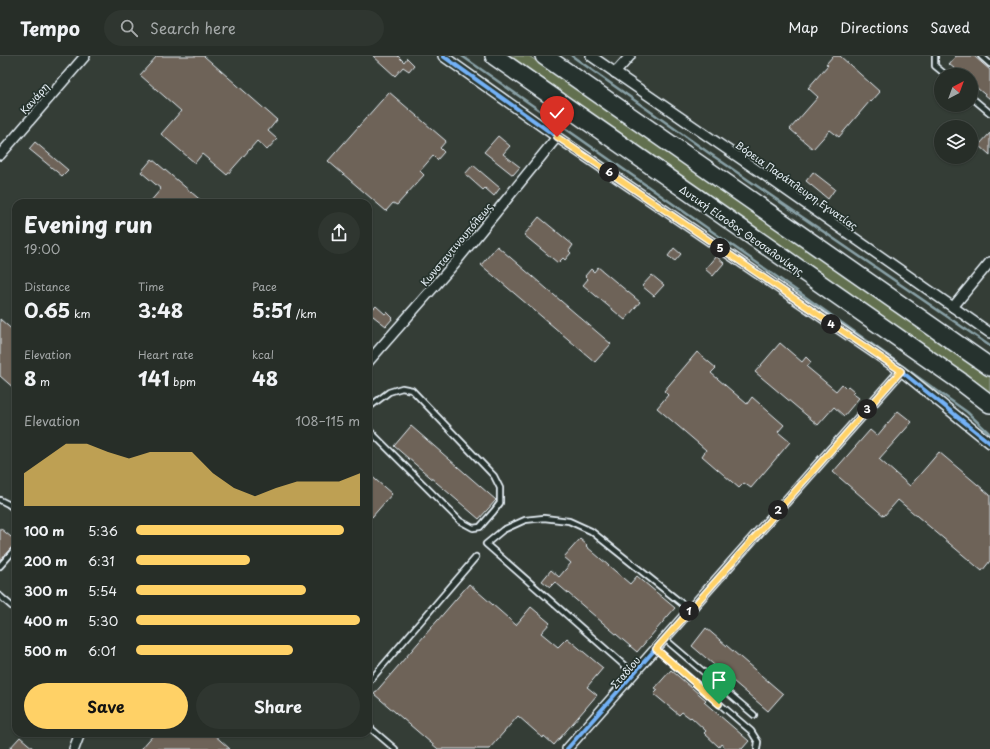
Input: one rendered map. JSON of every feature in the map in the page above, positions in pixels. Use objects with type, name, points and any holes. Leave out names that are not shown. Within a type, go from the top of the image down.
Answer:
[{"type":"highway","name":"Δυτική Είσοδος Θεσσαλονίκης","points":[[494,56],[960,381],[990,404]]},
{"type":"highway","points":[[544,56],[990,367]]},
{"type":"street","name":"Κανάρη","points":[[0,155],[85,56]]},
{"type":"street","points":[[443,56],[557,137],[901,371],[990,442]]},
{"type":"street","name":"Βόρεια Παράπλευρη Εγνατίας","points":[[591,56],[990,333]]},
{"type":"street","points":[[615,73],[630,56]]},
{"type":"street","name":"Κωνσταντινουπόλεως","points":[[372,357],[455,263],[557,137]]},
{"type":"street","points":[[953,307],[990,262]]},
{"type":"street","name":"Σταδίου","points":[[567,749],[901,371]]},
{"type":"street","points":[[74,749],[78,737]]},
{"type":"lane","points":[[935,56],[935,66],[937,68]]},
{"type":"lane","points":[[980,56],[990,64]]},
{"type":"lane","points":[[978,103],[990,113]]},
{"type":"lane","points":[[372,405],[389,392],[402,388],[412,390],[494,476],[500,488],[500,503],[480,527],[473,528],[460,521],[372,433]]},
{"type":"lane","points":[[0,500],[12,507]]},
{"type":"lane","points":[[634,674],[486,544],[503,530],[525,520],[544,518],[569,521],[591,531],[690,610]]},
{"type":"lane","points":[[0,566],[12,552]]},
{"type":"lane","points":[[372,678],[476,557]]},
{"type":"lane","points":[[0,596],[12,606]]},
{"type":"lane","points":[[664,639],[754,715]]},
{"type":"lane","points":[[656,649],[751,731],[758,742],[757,749]]},
{"type":"lane","points":[[372,729],[395,749]]},
{"type":"green space","points":[[510,56],[529,56],[990,377],[990,394],[945,360]]},
{"type":"building","points":[[157,56],[204,56],[277,120],[268,131],[277,139],[267,150],[257,141],[227,175],[202,154],[195,163],[161,134],[181,111],[140,75]]},
{"type":"building","points":[[373,56],[398,56],[404,62],[407,58],[414,65],[409,71],[403,67],[395,76]]},
{"type":"building","points":[[833,56],[840,56],[880,92],[871,102],[870,101],[839,137],[830,130],[813,149],[790,129],[818,97],[808,88],[828,65],[826,64]]},
{"type":"building","points":[[956,56],[974,56],[990,70],[990,99],[978,89],[978,68],[954,68],[949,64]]},
{"type":"building","points":[[389,92],[446,141],[440,148],[444,152],[437,160],[433,156],[420,171],[424,175],[397,205],[393,203],[386,211],[328,161]]},
{"type":"building","points":[[990,133],[990,155],[979,145]]},
{"type":"building","points":[[498,136],[510,146],[503,154],[520,167],[513,175],[484,152]]},
{"type":"building","points":[[35,142],[68,170],[62,176],[29,149]]},
{"type":"building","points":[[152,159],[199,199],[152,199],[161,189],[141,172]]},
{"type":"building","points":[[473,165],[500,188],[494,196],[485,188],[483,190],[465,174]]},
{"type":"building","points":[[813,172],[835,189],[828,199],[806,181]]},
{"type":"building","points":[[539,217],[573,245],[569,251],[571,253],[565,260],[563,258],[558,263],[524,235]]},
{"type":"building","points":[[497,246],[611,344],[595,362],[481,265]]},
{"type":"building","points":[[674,248],[681,254],[675,261],[668,256]]},
{"type":"building","points":[[716,256],[724,263],[713,276],[705,269]]},
{"type":"building","points":[[598,267],[640,302],[625,320],[583,285],[588,279],[585,276],[591,269],[594,272]]},
{"type":"building","points":[[652,275],[664,285],[654,296],[642,286]]},
{"type":"building","points":[[376,306],[385,314],[387,312],[393,318],[386,326],[372,315],[372,310]]},
{"type":"building","points":[[0,319],[12,330],[12,386],[0,376]]},
{"type":"building","points":[[780,343],[802,362],[806,357],[811,362],[807,367],[836,391],[842,384],[846,388],[848,386],[854,391],[852,393],[859,398],[844,416],[834,407],[818,425],[755,372]]},
{"type":"building","points":[[697,352],[716,368],[711,373],[747,404],[752,397],[784,425],[778,432],[790,442],[751,488],[744,483],[739,488],[702,456],[706,450],[657,408],[668,395],[664,391]]},
{"type":"building","points":[[898,411],[912,422],[879,459],[910,486],[939,452],[990,495],[990,561],[982,571],[898,500],[884,516],[833,472],[870,430],[877,436]]},
{"type":"building","points":[[411,426],[496,500],[479,519],[394,446]]},
{"type":"building","points":[[372,476],[392,494],[372,517]]},
{"type":"building","points":[[0,528],[12,538],[12,547],[0,560]]},
{"type":"building","points":[[580,539],[630,584],[637,576],[675,608],[637,652],[555,582],[550,587],[542,581],[551,570],[559,577],[571,563],[564,557]]},
{"type":"building","points":[[469,584],[516,625],[531,607],[550,623],[541,633],[558,647],[567,638],[603,668],[587,687],[597,695],[554,745],[544,736],[543,738],[518,716],[489,749],[438,749],[374,694]]},
{"type":"building","points":[[706,628],[783,694],[768,711],[692,646]]},
{"type":"building","points":[[671,670],[706,700],[704,702],[749,741],[742,749],[727,749],[721,744],[719,747],[704,733],[706,731],[691,717],[690,718],[682,712],[679,715],[654,694],[658,690],[655,688]]},
{"type":"building","points":[[20,737],[34,749],[9,749]]},
{"type":"building","points":[[152,737],[216,737],[230,749],[141,749]]},
{"type":"waterway","points":[[462,56],[967,412],[990,434]]},
{"type":"waterway","points":[[572,56],[709,153],[990,346]]},
{"type":"cycle path","points":[[443,56],[557,137],[901,371],[990,443]]},
{"type":"cycle path","points":[[567,749],[901,371]]},
{"type":"route","points":[[557,137],[901,371],[656,649],[719,704]]}]
